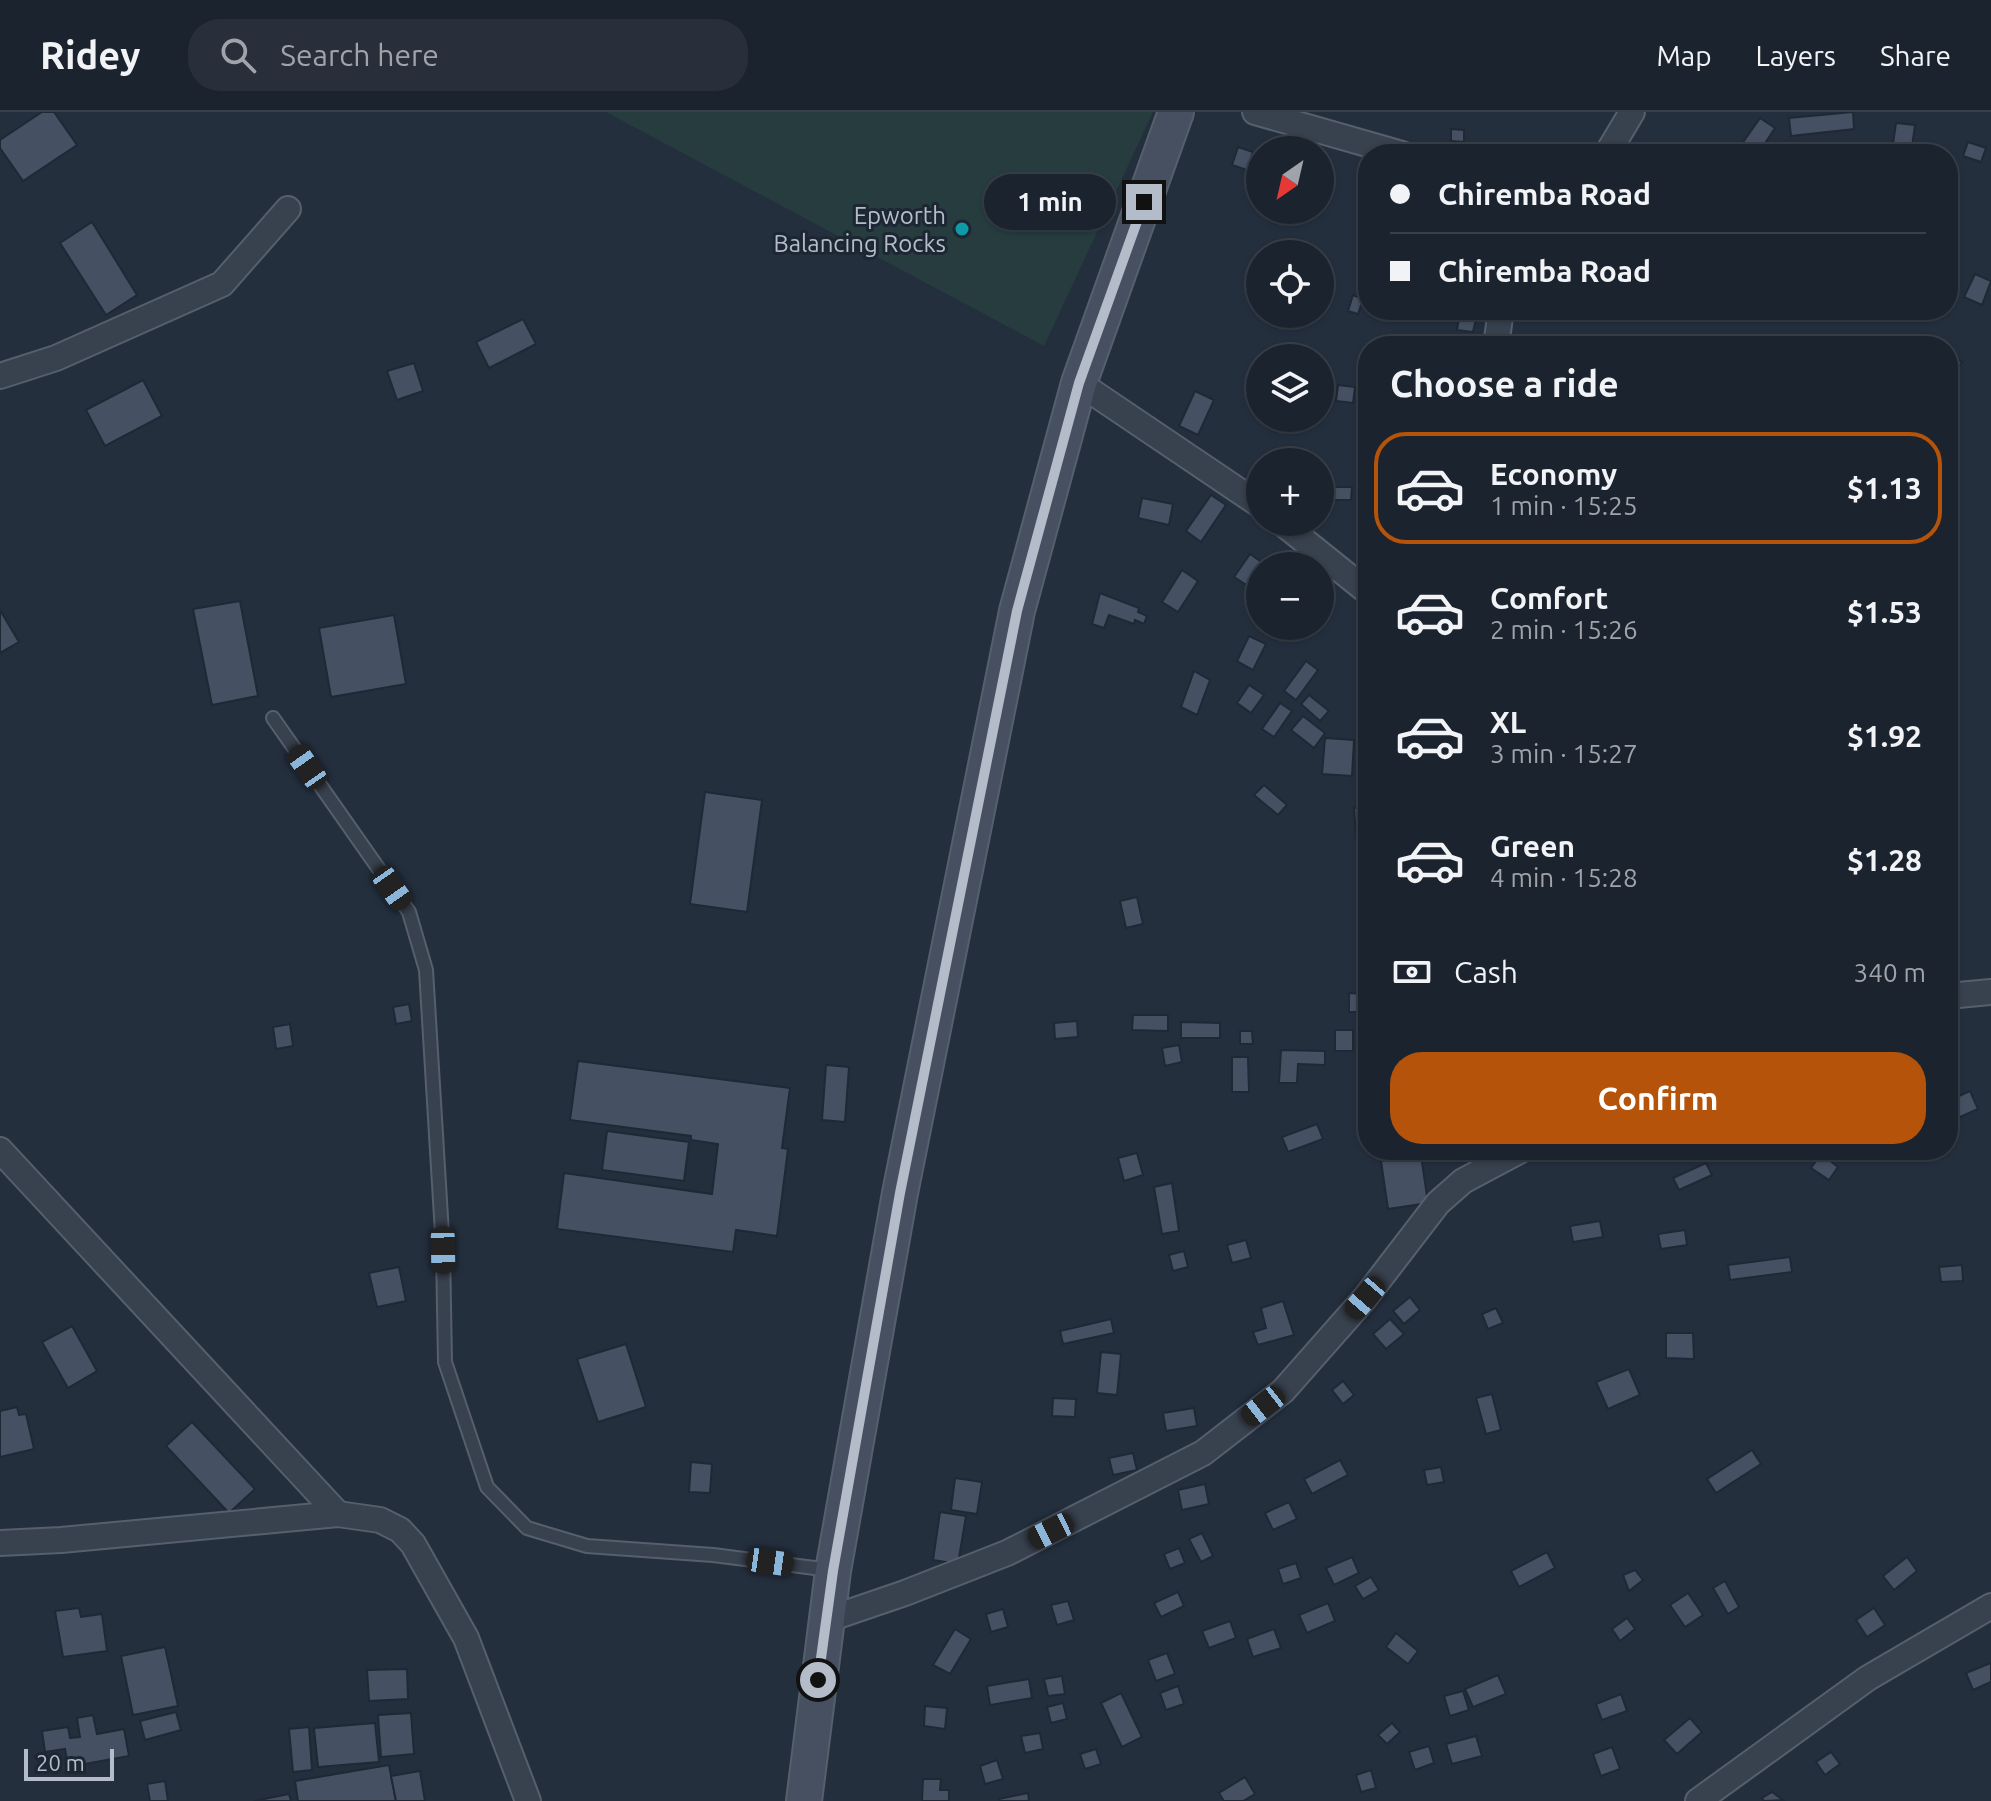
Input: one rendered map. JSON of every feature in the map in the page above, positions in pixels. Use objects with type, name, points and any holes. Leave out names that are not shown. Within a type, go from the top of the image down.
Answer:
[{"type":"main road","points":[[804,1801],[833,1571],[900,1193],[1014,627],[1079,383],[1176,112]]},
{"type":"street","points":[[1255,112],[1367,144]]},
{"type":"street","points":[[1613,144],[1632,112]]},
{"type":"street","points":[[0,376],[56,358],[222,284],[288,209]]},
{"type":"street","points":[[1079,383],[1246,496]]},
{"type":"street","points":[[1298,536],[1358,584]]},
{"type":"street","points":[[1958,995],[1991,992]]},
{"type":"street","points":[[0,1150],[338,1514]]},
{"type":"street","points":[[826,1620],[1007,1553],[1203,1453],[1283,1391],[1365,1298],[1438,1203],[1463,1181],[1501,1160]]},
{"type":"street","points":[[0,1543],[76,1539],[338,1514],[380,1520],[400,1530],[421,1557],[466,1638],[528,1801]]},
{"type":"street","points":[[1698,1801],[1868,1678],[1991,1606]]},
{"type":"lane","points":[[273,718],[409,912],[426,970],[443,1250],[445,1362],[487,1487],[527,1528],[587,1546],[713,1555],[833,1571]]},
{"type":"green space","name":"Epworth Balancing Rocks","points":[[606,112],[1153,112],[1044,346]]},
{"type":"building","points":[[42,112],[54,112],[77,145],[23,181],[0,148],[0,140]]},
{"type":"building","points":[[1853,112],[1854,129],[1791,136],[1789,118]]},
{"type":"building","points":[[1760,118],[1775,128],[1765,144],[1742,144]]},
{"type":"building","points":[[1896,123],[1915,125],[1912,144],[1893,144]]},
{"type":"building","points":[[1451,129],[1464,130],[1464,142],[1451,141]]},
{"type":"building","points":[[1968,142],[1986,148],[1981,162],[1963,156]]},
{"type":"building","points":[[1238,147],[1246,150],[1246,170],[1232,165]]},
{"type":"building","points":[[92,222],[137,295],[106,315],[60,243]]},
{"type":"building","points":[[1975,274],[1991,281],[1982,305],[1964,297]]},
{"type":"building","points":[[1353,295],[1358,297],[1358,314],[1348,311]]},
{"type":"building","points":[[523,319],[536,344],[489,368],[476,342]]},
{"type":"building","points":[[1459,320],[1476,320],[1473,332],[1457,330]]},
{"type":"building","points":[[414,363],[423,391],[397,400],[387,371]]},
{"type":"building","points":[[143,380],[162,416],[105,446],[86,410]]},
{"type":"building","points":[[1338,385],[1355,387],[1353,403],[1336,401]]},
{"type":"building","points":[[1195,391],[1214,400],[1198,435],[1179,426]]},
{"type":"building","points":[[1334,487],[1352,487],[1351,500],[1334,500]]},
{"type":"building","points":[[1211,495],[1226,505],[1201,542],[1186,531]]},
{"type":"building","points":[[1142,498],[1173,504],[1169,525],[1138,518]]},
{"type":"building","points":[[1246,560],[1246,585],[1234,577]]},
{"type":"building","points":[[1182,570],[1198,581],[1178,612],[1162,602]]},
{"type":"building","points":[[1100,593],[1139,608],[1138,612],[1147,616],[1144,624],[1135,620],[1134,624],[1109,615],[1104,628],[1092,624]]},
{"type":"building","points":[[240,601],[258,696],[212,705],[193,609]]},
{"type":"building","points":[[0,610],[19,642],[0,653]]},
{"type":"building","points":[[394,615],[406,684],[331,697],[319,628]]},
{"type":"building","points":[[1247,640],[1266,644],[1253,670],[1237,661]]},
{"type":"building","points":[[1306,661],[1318,670],[1296,700],[1284,691]]},
{"type":"building","points":[[1194,671],[1210,680],[1197,715],[1181,707]]},
{"type":"building","points":[[1249,685],[1264,695],[1251,713],[1237,703]]},
{"type":"building","points":[[1309,695],[1329,711],[1320,721],[1301,704]]},
{"type":"building","points":[[1280,703],[1292,711],[1274,737],[1262,729]]},
{"type":"building","points":[[1303,716],[1325,733],[1314,748],[1291,730]]},
{"type":"building","points":[[1325,738],[1354,740],[1352,776],[1322,774]]},
{"type":"building","points":[[1264,785],[1287,805],[1278,815],[1254,795]]},
{"type":"building","points":[[705,792],[762,800],[747,912],[690,904]]},
{"type":"building","points":[[1354,808],[1358,808],[1358,838],[1356,838]]},
{"type":"building","points":[[1137,897],[1143,924],[1126,928],[1120,901]]},
{"type":"building","points":[[1349,993],[1358,994],[1358,1012],[1349,1012]]},
{"type":"building","points":[[409,1004],[412,1021],[396,1024],[393,1007]]},
{"type":"building","points":[[1133,1015],[1168,1015],[1168,1031],[1132,1030]]},
{"type":"building","points":[[1077,1021],[1078,1037],[1055,1039],[1054,1023]]},
{"type":"building","points":[[1181,1022],[1220,1023],[1220,1038],[1181,1038]]},
{"type":"building","points":[[290,1024],[293,1046],[276,1049],[273,1027]]},
{"type":"building","points":[[1335,1030],[1353,1030],[1353,1051],[1335,1051]]},
{"type":"building","points":[[1240,1031],[1252,1031],[1253,1044],[1240,1044]]},
{"type":"building","points":[[1179,1045],[1182,1062],[1165,1066],[1162,1048]]},
{"type":"building","points":[[1281,1050],[1325,1051],[1325,1065],[1298,1064],[1297,1083],[1279,1083]]},
{"type":"building","points":[[1232,1057],[1248,1057],[1249,1092],[1232,1092]]},
{"type":"building","points":[[578,1061],[790,1088],[782,1148],[788,1149],[777,1236],[736,1230],[733,1252],[557,1229],[564,1173],[712,1194],[718,1144],[691,1140],[691,1136],[570,1120]]},
{"type":"building","points":[[826,1065],[849,1067],[845,1122],[822,1120]]},
{"type":"building","points":[[1970,1091],[1978,1109],[1958,1118],[1958,1096]]},
{"type":"building","points":[[1317,1124],[1323,1139],[1288,1152],[1282,1137]]},
{"type":"building","points":[[607,1131],[689,1142],[684,1181],[602,1170]]},
{"type":"building","points":[[1137,1153],[1143,1175],[1124,1181],[1118,1158]]},
{"type":"building","points":[[1422,1160],[1428,1203],[1388,1209],[1381,1161]]},
{"type":"building","points":[[1817,1160],[1829,1160],[1838,1167],[1829,1180],[1811,1168]]},
{"type":"building","points":[[1706,1163],[1712,1175],[1679,1190],[1673,1178]]},
{"type":"building","points":[[1172,1183],[1179,1231],[1162,1234],[1154,1187]]},
{"type":"building","points":[[1600,1221],[1603,1237],[1573,1242],[1570,1226]]},
{"type":"building","points":[[1685,1230],[1687,1245],[1661,1249],[1658,1234]]},
{"type":"building","points":[[1246,1240],[1251,1258],[1232,1263],[1227,1245]]},
{"type":"building","points":[[1184,1251],[1188,1267],[1173,1271],[1169,1255]]},
{"type":"building","points":[[1790,1257],[1792,1272],[1730,1280],[1728,1265]]},
{"type":"building","points":[[1962,1265],[1963,1281],[1941,1282],[1939,1267]]},
{"type":"building","points":[[399,1267],[406,1301],[377,1307],[369,1273]]},
{"type":"building","points":[[1410,1297],[1420,1310],[1404,1324],[1393,1311]]},
{"type":"building","points":[[1283,1301],[1294,1335],[1258,1345],[1253,1332],[1266,1328],[1261,1308]]},
{"type":"building","points":[[1496,1308],[1503,1323],[1488,1329],[1482,1314]]},
{"type":"building","points":[[1111,1319],[1114,1333],[1063,1344],[1060,1331]]},
{"type":"building","points":[[1390,1319],[1404,1334],[1386,1349],[1373,1334]]},
{"type":"building","points":[[72,1326],[97,1371],[68,1388],[42,1342]]},
{"type":"building","points":[[1666,1333],[1693,1333],[1694,1359],[1666,1358]]},
{"type":"building","points":[[626,1344],[646,1407],[598,1422],[577,1359]]},
{"type":"building","points":[[1101,1352],[1121,1354],[1117,1395],[1097,1393]]},
{"type":"building","points":[[1629,1369],[1640,1395],[1608,1409],[1596,1382]]},
{"type":"building","points":[[1343,1381],[1354,1395],[1343,1404],[1332,1390]]},
{"type":"building","points":[[1492,1394],[1501,1430],[1486,1434],[1476,1398]]},
{"type":"building","points":[[1053,1398],[1076,1399],[1075,1417],[1052,1416]]},
{"type":"building","points":[[17,1407],[19,1415],[26,1414],[34,1449],[0,1457],[0,1411]]},
{"type":"building","points":[[1194,1408],[1197,1426],[1166,1431],[1163,1413]]},
{"type":"building","points":[[192,1422],[255,1489],[229,1513],[166,1446]]},
{"type":"building","points":[[1752,1450],[1761,1464],[1716,1493],[1707,1479]]},
{"type":"building","points":[[1133,1453],[1137,1470],[1113,1475],[1109,1458]]},
{"type":"building","points":[[1340,1460],[1348,1475],[1312,1494],[1304,1479]]},
{"type":"building","points":[[691,1462],[712,1464],[710,1493],[689,1492]]},
{"type":"building","points":[[1441,1467],[1444,1482],[1427,1485],[1424,1470]]},
{"type":"building","points":[[955,1478],[982,1482],[977,1514],[951,1510]]},
{"type":"building","points":[[1205,1484],[1209,1504],[1182,1510],[1178,1490]]},
{"type":"building","points":[[1289,1502],[1297,1519],[1273,1530],[1265,1513]]},
{"type":"building","points":[[940,1512],[966,1516],[958,1564],[933,1560]]},
{"type":"building","points":[[1202,1533],[1213,1556],[1201,1562],[1189,1539]]},
{"type":"building","points":[[1179,1548],[1185,1563],[1170,1569],[1164,1554]]},
{"type":"building","points":[[1547,1552],[1555,1568],[1519,1587],[1511,1571]]},
{"type":"building","points":[[1352,1557],[1359,1573],[1334,1585],[1326,1568]]},
{"type":"building","points":[[1907,1557],[1917,1571],[1894,1590],[1883,1576]]},
{"type":"building","points":[[1296,1563],[1301,1578],[1283,1584],[1278,1569]]},
{"type":"building","points":[[1635,1570],[1643,1580],[1629,1591],[1623,1575]]},
{"type":"building","points":[[1371,1577],[1379,1590],[1363,1599],[1355,1586]]},
{"type":"building","points":[[1725,1581],[1739,1607],[1728,1614],[1713,1588]]},
{"type":"building","points":[[1178,1592],[1184,1606],[1161,1617],[1154,1603]]},
{"type":"building","points":[[1688,1593],[1703,1615],[1685,1627],[1670,1605]]},
{"type":"building","points":[[1068,1601],[1074,1620],[1057,1625],[1051,1605]]},
{"type":"building","points":[[1328,1603],[1335,1621],[1307,1633],[1299,1615]]},
{"type":"building","points":[[79,1608],[81,1617],[102,1614],[107,1651],[63,1657],[55,1611]]},
{"type":"building","points":[[1874,1608],[1885,1625],[1867,1637],[1856,1620]]},
{"type":"building","points":[[1003,1609],[1008,1627],[991,1632],[986,1614]]},
{"type":"building","points":[[1627,1618],[1635,1629],[1620,1641],[1612,1629]]},
{"type":"building","points":[[1230,1621],[1236,1638],[1209,1648],[1202,1631]]},
{"type":"building","points":[[955,1629],[971,1639],[950,1674],[933,1665]]},
{"type":"building","points":[[1274,1629],[1281,1648],[1253,1657],[1247,1639]]},
{"type":"building","points":[[1396,1633],[1418,1651],[1408,1664],[1386,1647]]},
{"type":"building","points":[[165,1647],[178,1706],[133,1715],[121,1656]]},
{"type":"building","points":[[1167,1653],[1175,1674],[1156,1681],[1148,1660]]},
{"type":"building","points":[[1991,1663],[1991,1682],[1973,1690],[1966,1673]]},
{"type":"building","points":[[407,1669],[408,1699],[369,1701],[367,1670]]},
{"type":"building","points":[[1498,1675],[1506,1694],[1473,1707],[1465,1689]]},
{"type":"building","points":[[1062,1676],[1065,1694],[1048,1696],[1044,1679]]},
{"type":"building","points":[[1029,1679],[1032,1698],[990,1705],[987,1686]]},
{"type":"building","points":[[1178,1686],[1184,1704],[1166,1710],[1160,1693]]},
{"type":"building","points":[[1463,1691],[1469,1710],[1450,1716],[1444,1696]]},
{"type":"building","points":[[1121,1693],[1142,1737],[1122,1747],[1101,1703]]},
{"type":"building","points":[[1621,1694],[1627,1711],[1602,1720],[1596,1704]]},
{"type":"building","points":[[1063,1703],[1067,1719],[1051,1723],[1047,1707]]},
{"type":"building","points":[[925,1706],[947,1708],[945,1729],[924,1726]]},
{"type":"building","points":[[176,1712],[181,1730],[145,1740],[140,1721]]},
{"type":"building","points":[[411,1713],[414,1754],[381,1757],[378,1715]]},
{"type":"building","points":[[93,1715],[97,1734],[124,1729],[129,1756],[68,1767],[65,1749],[45,1752],[42,1731],[68,1727],[70,1738],[80,1737],[77,1718]]},
{"type":"building","points":[[1690,1718],[1702,1732],[1677,1754],[1664,1740]]},
{"type":"building","points":[[375,1723],[379,1762],[318,1767],[314,1728]]},
{"type":"building","points":[[1392,1723],[1400,1732],[1387,1744],[1378,1735]]},
{"type":"building","points":[[309,1727],[312,1770],[293,1772],[289,1729]]},
{"type":"building","points":[[1040,1733],[1043,1749],[1025,1753],[1021,1736]]},
{"type":"building","points":[[1476,1736],[1482,1756],[1452,1764],[1446,1744]]},
{"type":"building","points":[[1429,1746],[1434,1763],[1415,1770],[1409,1752]]},
{"type":"building","points":[[1612,1747],[1620,1769],[1601,1776],[1593,1754]]},
{"type":"building","points":[[1096,1749],[1101,1764],[1085,1769],[1080,1754]]},
{"type":"building","points":[[1831,1752],[1840,1764],[1825,1775],[1816,1762]]},
{"type":"building","points":[[997,1760],[1003,1779],[985,1784],[980,1766]]},
{"type":"building","points":[[389,1765],[396,1801],[298,1801],[295,1781]]},
{"type":"building","points":[[1371,1770],[1376,1788],[1361,1792],[1356,1775]]},
{"type":"building","points":[[420,1771],[425,1801],[396,1801],[391,1776]]},
{"type":"building","points":[[1245,1777],[1255,1794],[1243,1801],[1224,1801],[1219,1793]]},
{"type":"building","points":[[923,1779],[941,1779],[940,1790],[949,1790],[949,1801],[922,1801]]},
{"type":"building","points":[[165,1781],[168,1801],[150,1801],[147,1784]]},
{"type":"building","points":[[1772,1792],[1783,1800],[1764,1801],[1762,1798]]},
{"type":"building","points":[[1028,1793],[1029,1801],[999,1799]]},
{"type":"building","points":[[289,1794],[291,1801],[254,1801]]},
{"type":"place","name":"Epworth Balancing Rocks","points":[[962,229]]},
{"type":"route","points":[[818,1680],[833,1571],[900,1193],[1017,611],[1079,383],[1144,202]]}]
